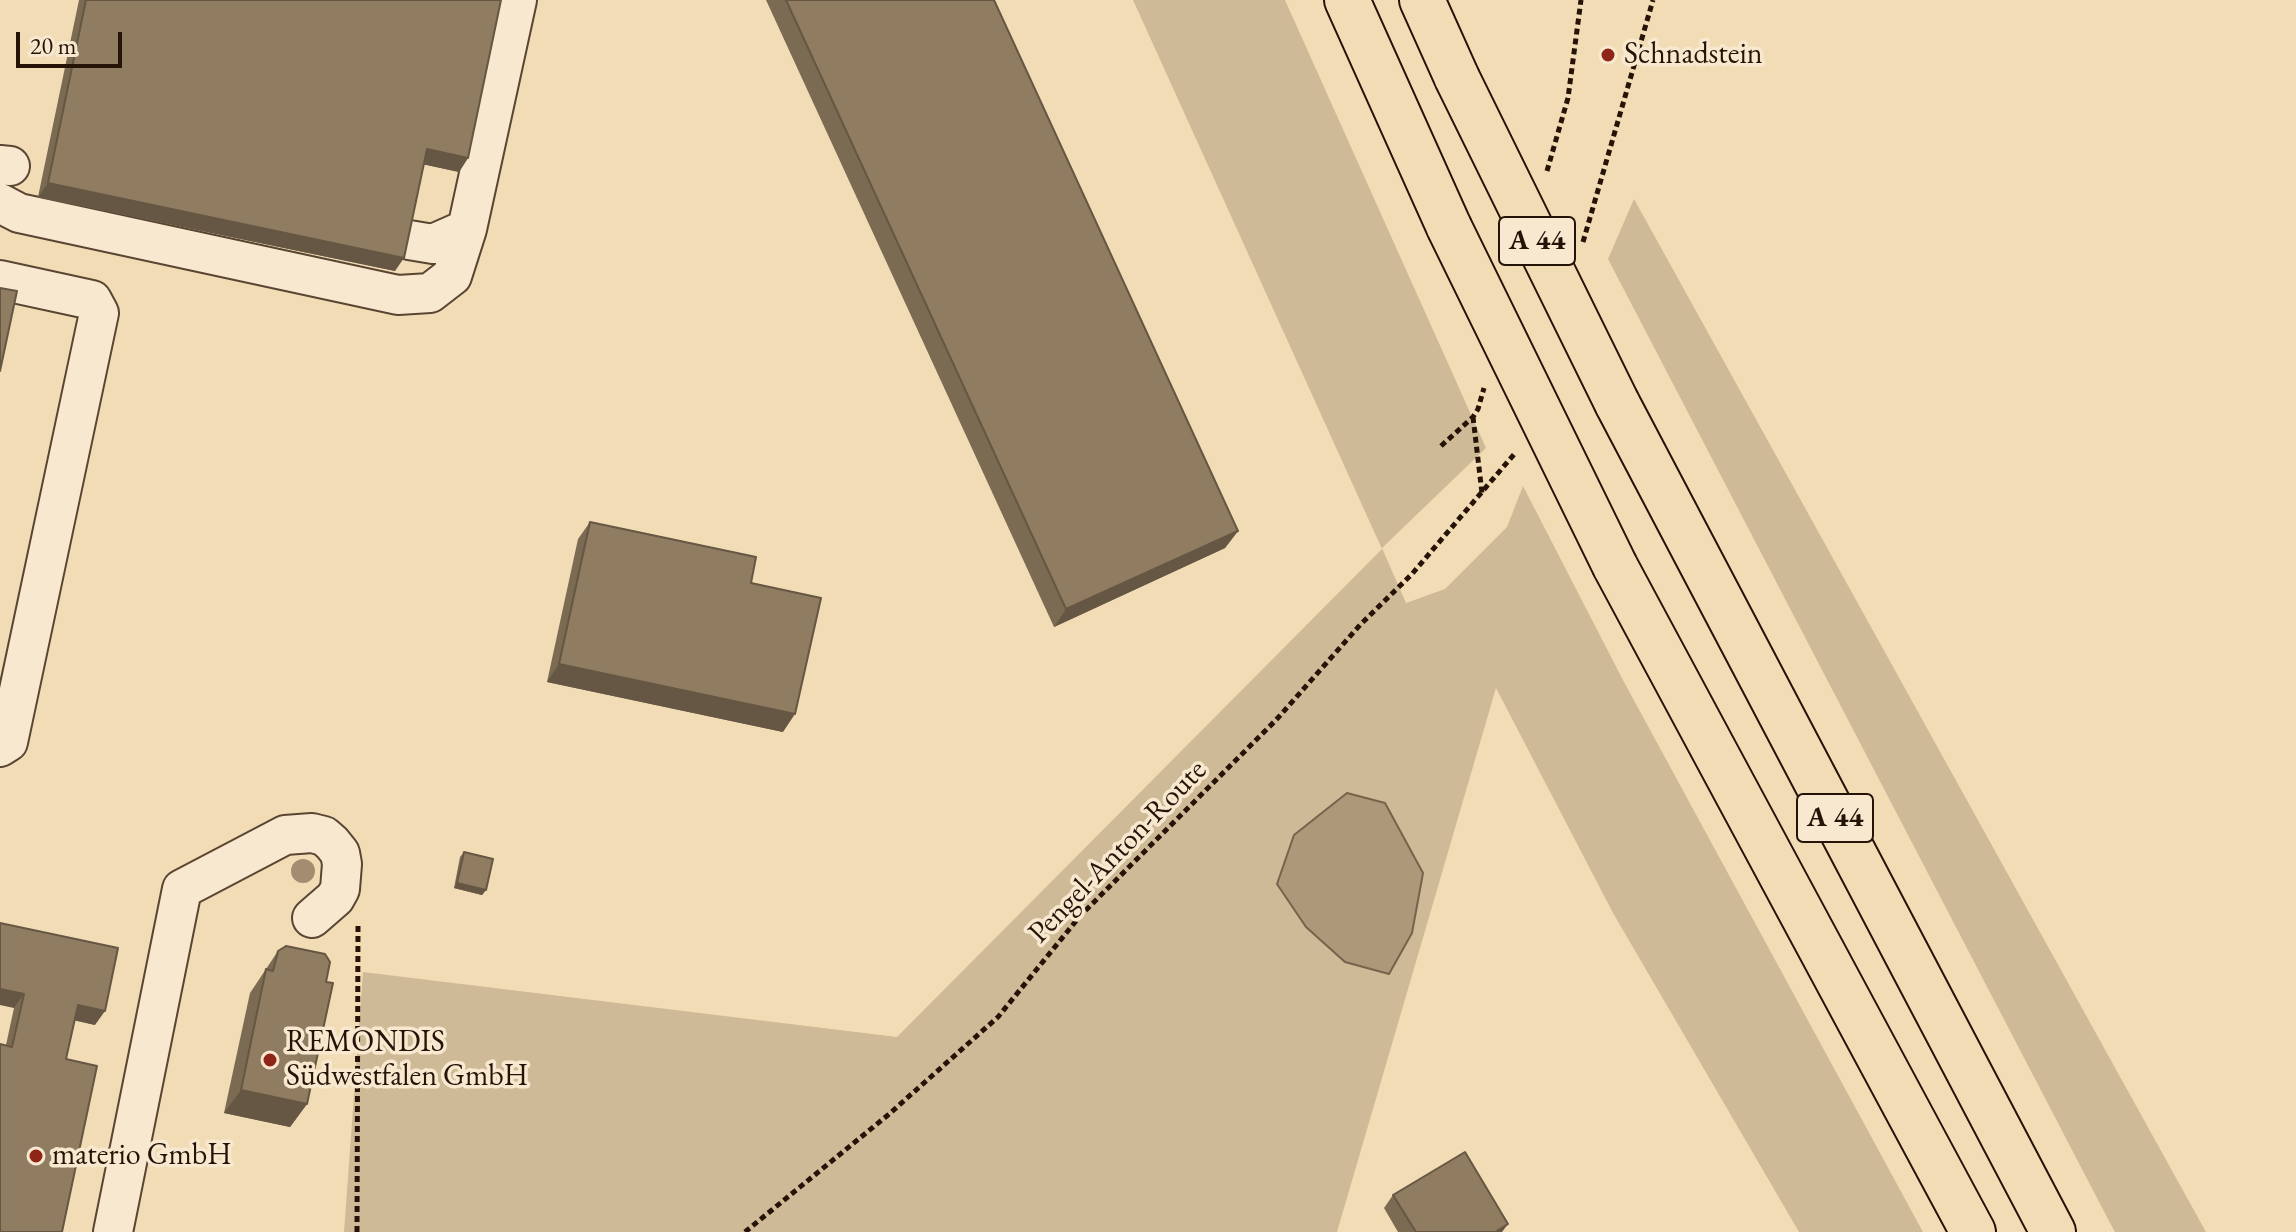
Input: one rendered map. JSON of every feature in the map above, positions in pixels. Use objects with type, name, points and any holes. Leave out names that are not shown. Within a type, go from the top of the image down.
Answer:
[{"type":"highway","name":"A 44","points":[[1347,0],[1449,227],[1615,566],[1973,1232]]},
{"type":"highway","name":"A 44","points":[[1422,0],[1457,78],[1617,403],[2053,1232]]},
{"type":"street","points":[[0,203],[19,213],[398,295],[430,293],[452,276],[467,229],[517,0]]},
{"type":"street","points":[[409,240],[433,244],[467,229]]},
{"type":"street","points":[[0,280],[92,300],[99,313],[8,742],[0,747]]},
{"type":"street","points":[[113,1232],[182,889],[285,835],[312,833],[324,836],[332,843],[340,853],[342,864],[340,889],[335,898],[312,918]]},
{"type":"path","points":[[1568,98],[1581,0]]},
{"type":"path","points":[[1473,417],[1482,494]]},
{"type":"path","name":"Pengel-Anton-Route","points":[[745,1232],[888,1115],[998,1017],[1080,916],[1276,720],[1498,476]]},
{"type":"path","points":[[357,1232],[358,926]]},
{"type":"shaded area","points":[[1133,0],[1285,0],[1486,448],[1382,548],[1406,603],[1445,589],[1507,527],[1523,486],[1624,682],[1923,1232],[1799,1232],[1613,913],[1496,688],[1337,1232],[344,1232],[363,972],[897,1037],[1382,549]]},
{"type":"shaded area","points":[[1634,199],[2206,1232],[2115,1232],[1608,259]]},
{"type":"shaded area","points":[[1347,793],[1385,803],[1423,873],[1412,933],[1389,974],[1345,962],[1306,927],[1277,884],[1294,835]]},
{"type":"building","points":[[86,0],[501,0],[468,158],[427,149],[404,258],[48,183]]},
{"type":"building","points":[[786,0],[994,0],[1238,531],[1066,609]]},
{"type":"building","points":[[0,288],[17,291],[0,371]]},
{"type":"building","points":[[590,522],[756,557],[751,583],[821,598],[795,714],[559,664]]},
{"type":"building","points":[[464,852],[493,859],[486,890],[457,883]]},
{"type":"building","name":"materio GmbH","points":[[0,923],[118,948],[105,1011],[78,1005],[66,1059],[97,1066],[62,1232],[0,1232],[0,1044],[12,1047],[24,994],[0,989]]},
{"type":"building","name":"REMONDIS Südwestfalen GmbH","points":[[286,946],[325,954],[330,962],[326,982],[333,983],[307,1104],[241,1090],[266,969],[273,971],[278,951]]},
{"type":"building","points":[[1465,1152],[1508,1224],[1495,1232],[1416,1232],[1393,1195]]},
{"type":"place","name":"Schnadstein","points":[[1608,55]]},
{"type":"place","name":"REMONDIS Südwestfalen GmbH","points":[[270,1060]]},
{"type":"place","name":"materio GmbH","points":[[36,1156]]}]
